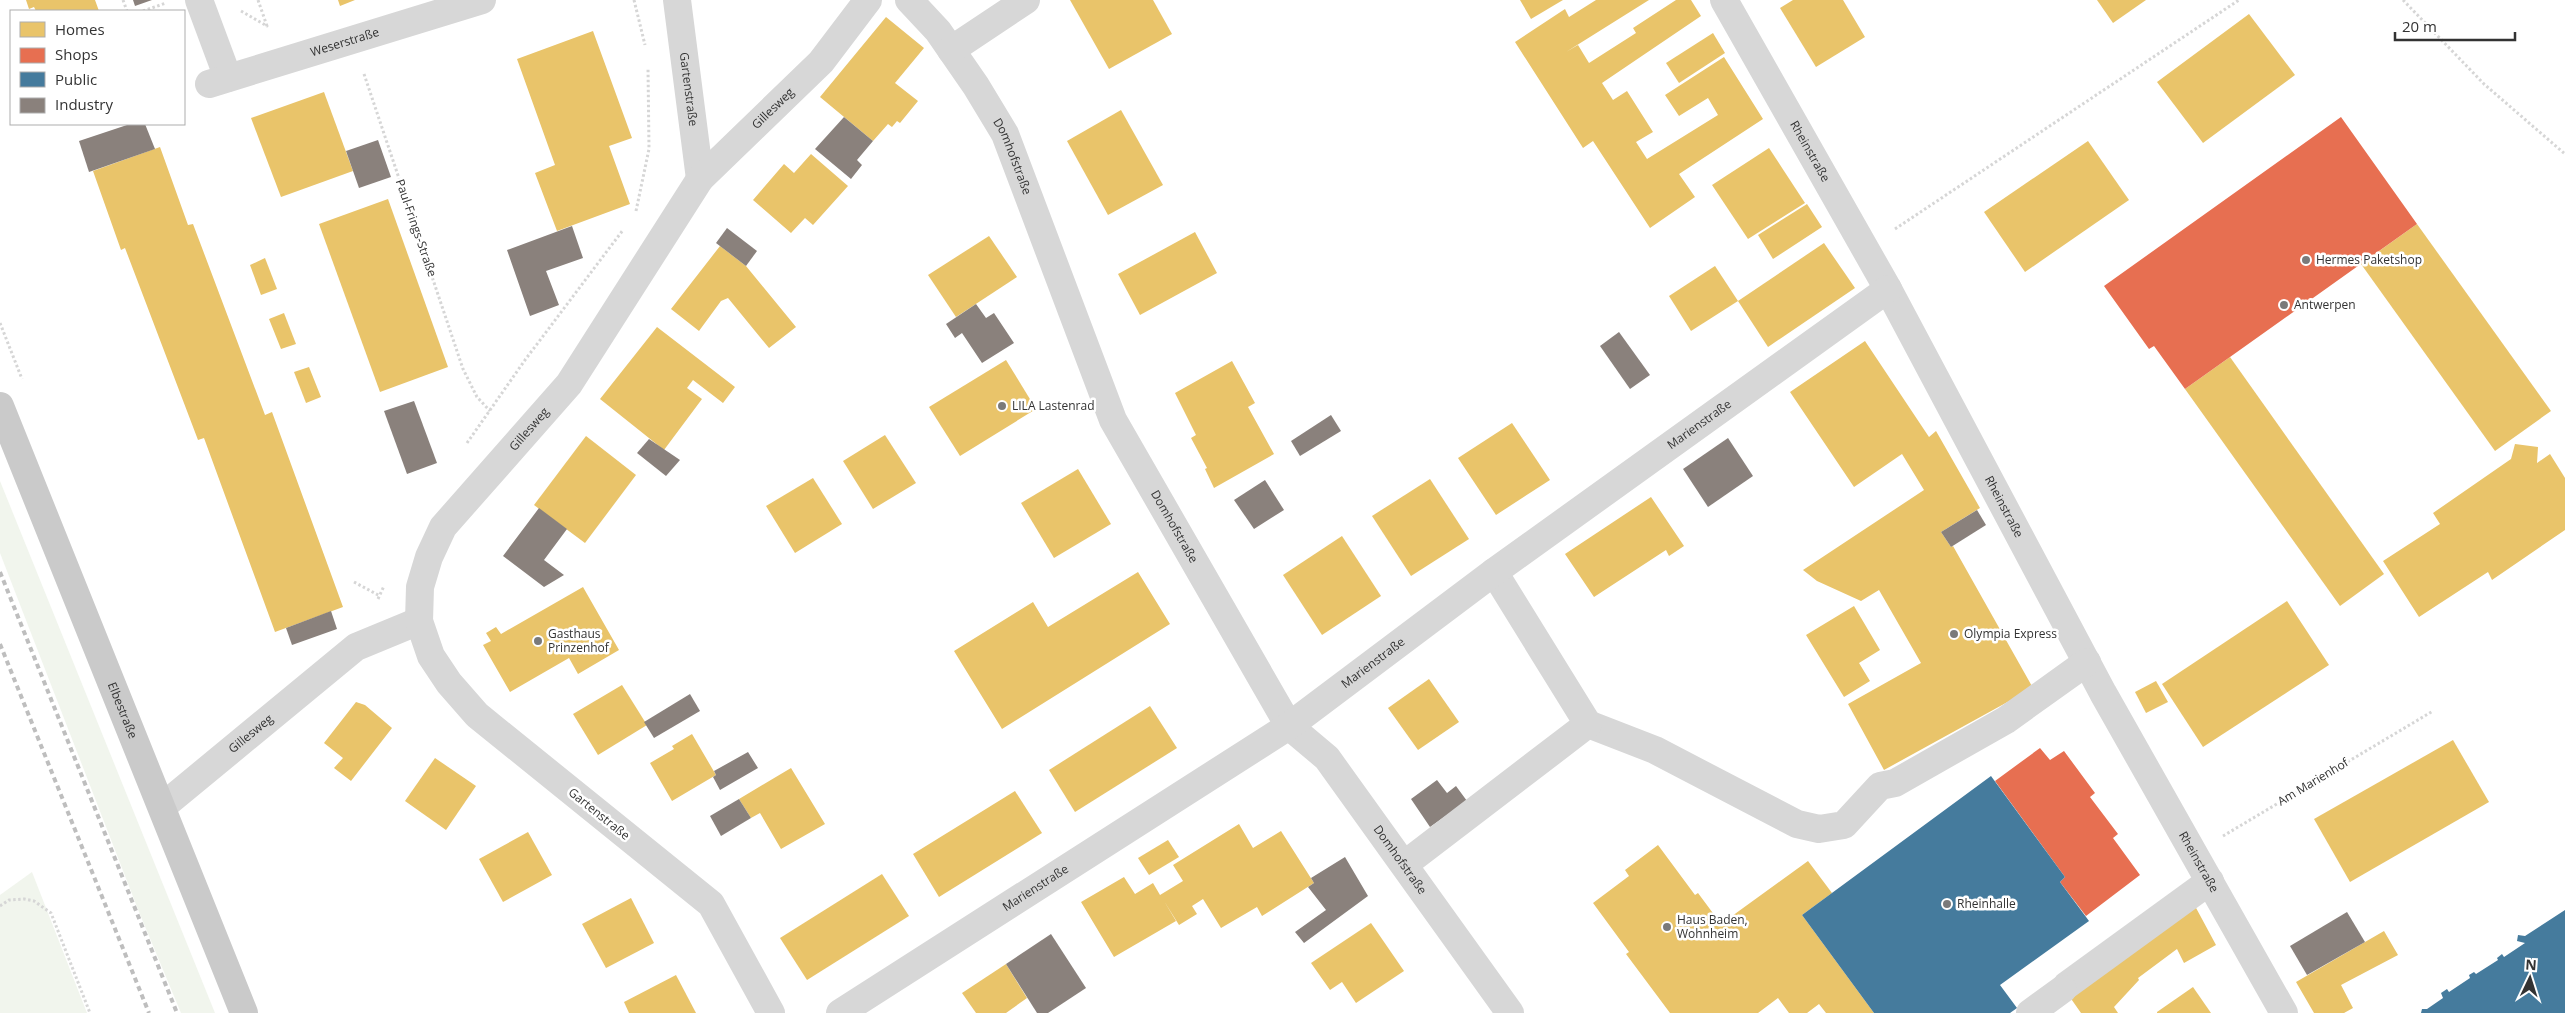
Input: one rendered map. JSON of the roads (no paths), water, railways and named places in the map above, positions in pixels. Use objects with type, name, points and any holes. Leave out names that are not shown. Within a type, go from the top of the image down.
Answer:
[{"type":"main road","name":"Elbestraße","points":[[0,406],[244,1013]]},
{"type":"street","name":"Weserstraße","points":[[199,0],[218,81],[482,0]]},
{"type":"street","name":"Gartenstraße","points":[[678,0],[700,180]]},
{"type":"street","name":"Gillesweg","points":[[162,807],[356,647],[420,621],[420,587],[429,557],[444,527],[569,384],[700,180],[820,62],[868,0]]},
{"type":"street","name":"Domhofstraße","points":[[908,0],[938,31],[1005,134],[1113,420],[1289,726],[1327,758],[1405,864],[1510,1013]]},
{"type":"street","points":[[951,50],[1026,0]]},
{"type":"street","name":"Rheinstraße","points":[[1724,0],[1888,289],[2087,662],[2284,1013]]},
{"type":"street","name":"Marienstraße","points":[[840,1013],[1289,726],[1494,572],[1888,289]]},
{"type":"street","points":[[1494,572],[1588,724],[1655,750],[1797,824],[1819,829],[1844,825],[1880,786],[1895,783],[2006,720],[2087,662]]},
{"type":"street","name":"Gartenstraße","points":[[420,621],[431,656],[449,683],[477,715],[711,904],[771,1013]]},
{"type":"street","points":[[1405,864],[1588,724]]},
{"type":"street","points":[[2030,1013],[2210,881]]},
{"type":"railway","points":[[0,572],[177,1013]]},
{"type":"railway","points":[[0,644],[149,1013]]},
{"type":"place","name":"Hermes Paketshop","points":[[2306,260]]},
{"type":"place","name":"Antwerpen","points":[[2284,305]]},
{"type":"place","name":"LILA Lastenrad","points":[[1002,406]]},
{"type":"place","name":"Olympia Express","points":[[1954,634]]},
{"type":"place","name":"Gasthaus Prinzenhof","points":[[538,641]]},
{"type":"place","name":"Rheinhalle","points":[[1947,904]]},
{"type":"place","name":"Haus Baden, Wohnheim","points":[[1667,927]]}]
